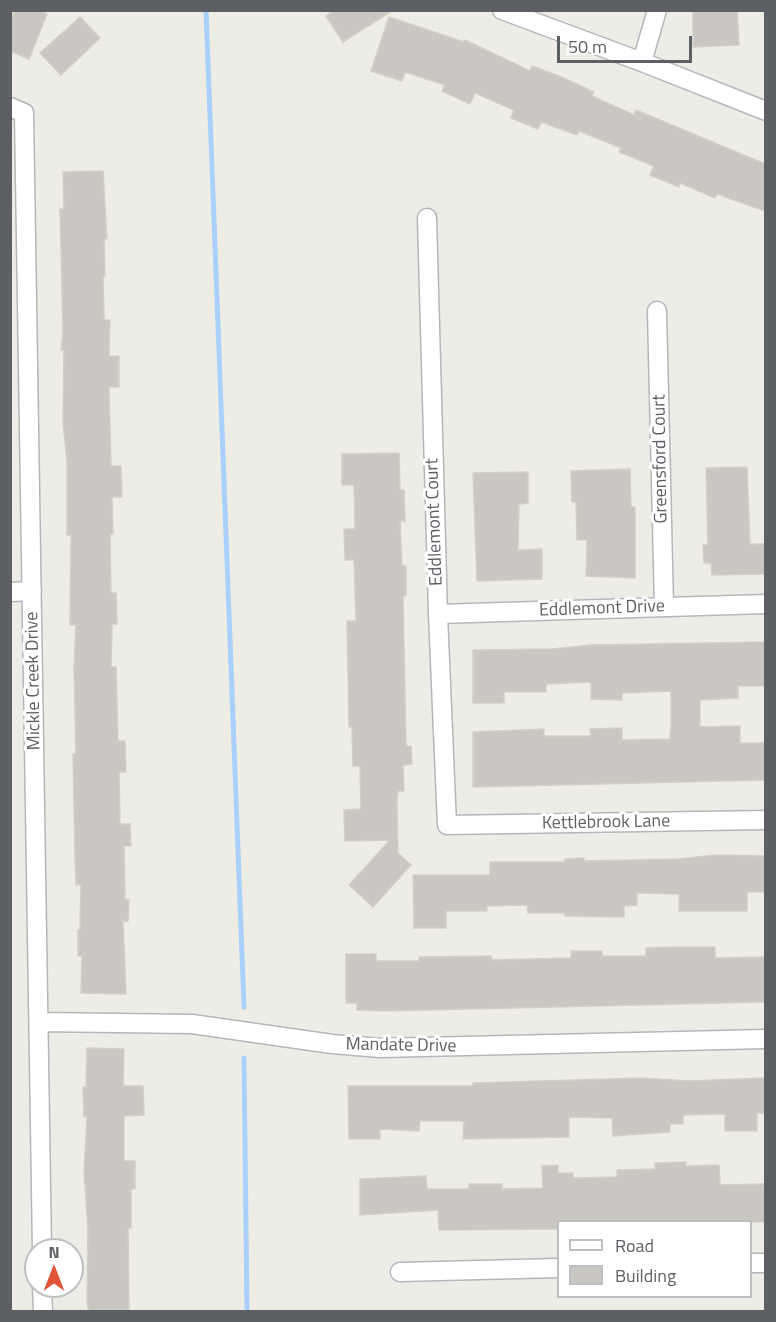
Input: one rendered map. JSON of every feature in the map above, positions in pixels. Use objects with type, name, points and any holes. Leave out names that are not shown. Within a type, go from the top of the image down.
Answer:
[{"type":"street","points":[[502,10],[765,111]]},
{"type":"street","points":[[642,62],[657,10]]},
{"type":"street","name":"Mickle Creek Drive","points":[[17,110],[32,591],[42,1238]]},
{"type":"street","name":"Eddlemont Court","points":[[427,218],[438,614],[447,825]]},
{"type":"street","name":"Greensford Court","points":[[657,311],[664,607]]},
{"type":"street","points":[[10,592],[32,591]]},
{"type":"street","name":"Eddlemont Drive","points":[[438,614],[765,604]]},
{"type":"street","name":"Kettlebrook Lane","points":[[447,825],[765,820]]},
{"type":"street","name":"Mandate Drive","points":[[39,1022],[192,1024],[332,1044],[380,1048],[765,1039]]},
{"type":"street","points":[[400,1272],[557,1268]]},
{"type":"building","points":[[15,10],[38,10],[47,14],[29,59],[10,51],[10,21]]},
{"type":"building","points":[[335,10],[393,10],[343,42],[326,16]]},
{"type":"building","points":[[693,10],[737,10],[739,45],[693,47]]},
{"type":"building","points":[[80,17],[100,38],[61,75],[40,53]]},
{"type":"building","points":[[389,17],[464,42],[465,40],[530,71],[532,66],[559,76],[594,92],[592,96],[634,115],[636,110],[765,164],[765,211],[717,194],[715,198],[680,183],[679,187],[650,175],[654,166],[619,152],[621,148],[579,131],[577,135],[541,122],[538,129],[511,118],[514,110],[475,93],[470,104],[442,91],[445,85],[405,72],[402,81],[371,71]]},
{"type":"building","points":[[103,171],[107,239],[104,239],[104,320],[110,320],[109,356],[119,356],[119,387],[109,387],[111,466],[121,466],[122,497],[112,497],[111,593],[116,593],[117,624],[112,624],[111,667],[116,667],[118,741],[125,741],[126,772],[119,772],[120,824],[130,824],[131,846],[124,846],[125,899],[129,900],[128,921],[123,921],[126,994],[81,993],[82,956],[78,956],[78,930],[80,930],[81,884],[76,885],[75,857],[73,754],[76,754],[74,668],[76,625],[70,625],[71,535],[67,535],[67,461],[63,423],[64,350],[61,350],[63,332],[60,209],[64,209],[63,172]]},
{"type":"building","points":[[399,453],[400,490],[404,490],[405,521],[400,521],[402,566],[406,566],[406,596],[403,596],[406,746],[411,746],[412,764],[403,765],[404,791],[398,791],[398,853],[411,865],[373,907],[349,885],[390,840],[345,841],[344,810],[361,809],[360,766],[353,766],[352,727],[349,727],[347,621],[356,621],[354,560],[345,560],[344,529],[355,529],[354,485],[342,485],[342,454]]},
{"type":"building","points":[[747,467],[750,544],[765,544],[765,574],[712,575],[711,563],[704,563],[703,545],[708,545],[706,468]]},
{"type":"building","points":[[630,469],[631,507],[635,507],[635,578],[586,576],[587,540],[577,540],[576,502],[572,502],[571,471]]},
{"type":"building","points":[[528,472],[528,503],[519,504],[518,550],[542,549],[542,579],[477,581],[473,473]]},
{"type":"building","points":[[765,642],[765,686],[738,686],[738,698],[700,700],[700,727],[740,726],[740,743],[765,743],[765,780],[473,787],[473,732],[544,729],[544,736],[591,736],[590,729],[622,728],[622,740],[670,739],[671,691],[622,693],[622,700],[591,699],[591,682],[546,684],[546,692],[504,692],[504,703],[473,703],[473,650]]},
{"type":"building","points":[[715,855],[765,856],[765,892],[747,892],[747,911],[679,911],[679,894],[637,893],[637,905],[624,906],[624,917],[528,913],[527,905],[487,906],[487,911],[446,911],[446,928],[414,928],[413,875],[490,875],[490,862],[565,862],[565,859],[584,858],[584,861],[678,859]]},
{"type":"building","points":[[715,947],[715,958],[765,957],[765,1002],[383,1011],[357,1010],[357,1003],[346,1003],[346,954],[376,954],[376,961],[419,961],[419,957],[491,956],[492,960],[571,958],[571,951],[602,951],[602,956],[646,956],[646,948]]},
{"type":"building","points":[[87,1048],[124,1049],[123,1086],[143,1086],[144,1115],[124,1116],[124,1161],[135,1161],[135,1189],[131,1189],[131,1228],[128,1228],[129,1311],[89,1311],[87,1303],[88,1229],[84,1172],[87,1116],[84,1117],[83,1087],[86,1087]]},
{"type":"building","points":[[643,1078],[690,1081],[765,1078],[765,1113],[757,1113],[757,1131],[725,1131],[725,1114],[683,1115],[683,1124],[670,1124],[670,1132],[613,1136],[612,1118],[569,1117],[569,1137],[463,1139],[464,1121],[420,1121],[419,1131],[380,1129],[380,1139],[349,1139],[348,1086],[473,1086],[473,1083]]},
{"type":"building","points":[[686,1162],[686,1166],[719,1165],[720,1185],[764,1184],[765,1222],[752,1222],[752,1220],[557,1220],[557,1229],[439,1230],[438,1210],[360,1215],[360,1179],[426,1176],[427,1189],[469,1189],[469,1184],[502,1184],[502,1189],[543,1188],[542,1166],[558,1165],[558,1173],[573,1173],[573,1178],[617,1177],[617,1170],[655,1169],[655,1163]]},
{"type":"waterway","points":[[206,10],[244,1007]]},
{"type":"waterway","points":[[244,1058],[247,1312]]}]
